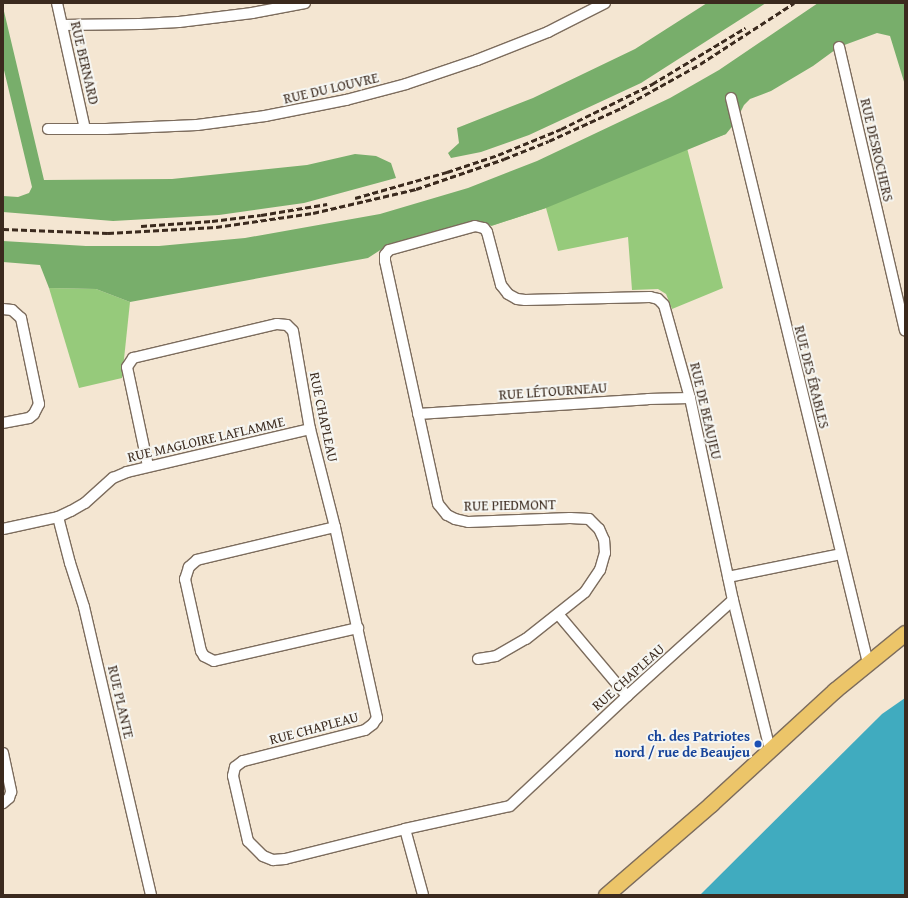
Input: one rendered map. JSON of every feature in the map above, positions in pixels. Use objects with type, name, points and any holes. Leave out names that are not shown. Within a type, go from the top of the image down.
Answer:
[{"type":"main road","points":[[606,895],[711,804],[835,690],[905,633]]},
{"type":"street","name":"RUE BERNARD","points":[[57,3],[85,129]]},
{"type":"street","points":[[62,25],[165,23],[218,18],[270,6],[305,3]]},
{"type":"street","name":"RUE DU LOUVRE","points":[[48,129],[146,128],[204,124],[285,113],[346,100],[406,84],[477,60],[548,32],[605,3]]},
{"type":"street","name":"RUE DESROCHERS","points":[[839,47],[905,330]]},
{"type":"street","name":"RUE DES ÉRABLES","points":[[730,98],[868,663]]},
{"type":"street","name":"RUE DE BEAUJEU","points":[[389,250],[475,226],[484,228],[487,232],[501,285],[508,294],[517,299],[650,297],[658,299],[664,305],[690,398],[733,600],[770,750]]},
{"type":"street","name":"RUE PIEDMONT","points":[[389,250],[385,261],[438,504],[447,515],[455,520],[468,522],[570,518],[589,519],[599,529],[604,540],[605,553],[600,570],[585,592],[526,639],[509,649],[486,659],[478,659]]},
{"type":"street","points":[[3,309],[12,310],[21,318],[39,404],[34,414],[29,418],[3,423]]},
{"type":"street","name":"RUE CHAPLEAU","points":[[148,466],[127,367],[133,358],[277,324],[287,325],[293,331],[310,429],[335,527],[377,718],[373,724],[365,730],[238,764],[235,767],[233,776],[248,841],[262,856],[274,860],[285,859],[406,828],[510,806],[627,696],[733,600]]},
{"type":"street","name":"RUE LÉTOURNEAU","points":[[418,414],[648,399],[690,398]]},
{"type":"street","name":"RUE MAGLOIRE LAFLAMME","points":[[3,529],[58,517],[78,508],[119,475],[148,466],[310,429]]},
{"type":"street","name":"RUE PLANTE","points":[[58,517],[70,563],[84,607],[151,895]]},
{"type":"street","points":[[335,527],[198,560],[189,568],[185,579],[201,651],[204,656],[214,661],[358,628]]},
{"type":"street","points":[[728,577],[841,554]]},
{"type":"street","points":[[558,614],[627,696]]},
{"type":"street","points":[[3,753],[11,792],[9,798],[3,803]]},
{"type":"street","points":[[406,828],[423,895]]},
{"type":"green space","points":[[707,3],[766,3],[641,83],[529,135],[481,152],[451,158],[448,153],[459,143],[457,128],[533,98],[635,49]]},
{"type":"green space","points":[[818,3],[905,3],[905,85],[890,36],[877,33],[839,47],[813,66],[771,91],[750,99],[744,105],[735,123],[726,134],[546,208],[491,226],[474,221],[385,247],[368,258],[130,302],[96,289],[49,288],[40,265],[3,262],[3,241],[86,246],[159,246],[245,238],[380,214],[468,188],[537,161],[670,98],[719,70]]},
{"type":"green space","points":[[3,7],[44,180],[172,179],[307,165],[355,154],[376,156],[391,163],[396,178],[304,203],[219,215],[113,221],[3,212],[3,196],[18,197],[29,193],[32,187],[3,66]]},
{"type":"green space","points":[[730,81],[726,134],[687,148],[723,288],[672,309],[666,294],[658,289],[632,290],[628,237],[558,251],[546,208],[491,226]]},
{"type":"green space","points":[[49,288],[96,289],[130,302],[122,378],[79,388]]},
{"type":"water","points":[[905,698],[905,895],[700,895],[882,714]]},
{"type":"railway","points":[[3,229],[108,233],[216,227],[313,213],[416,189],[504,159],[549,141],[621,108],[700,64],[794,3]]},
{"type":"railway","points":[[355,198],[447,172],[498,155],[561,129],[652,84],[745,28]]},
{"type":"railway","points":[[141,226],[212,221],[261,215],[327,204]]},
{"type":"place","name":"ch. des Patriotes nord / rue de Beaujeu","points":[[758,744]]}]
